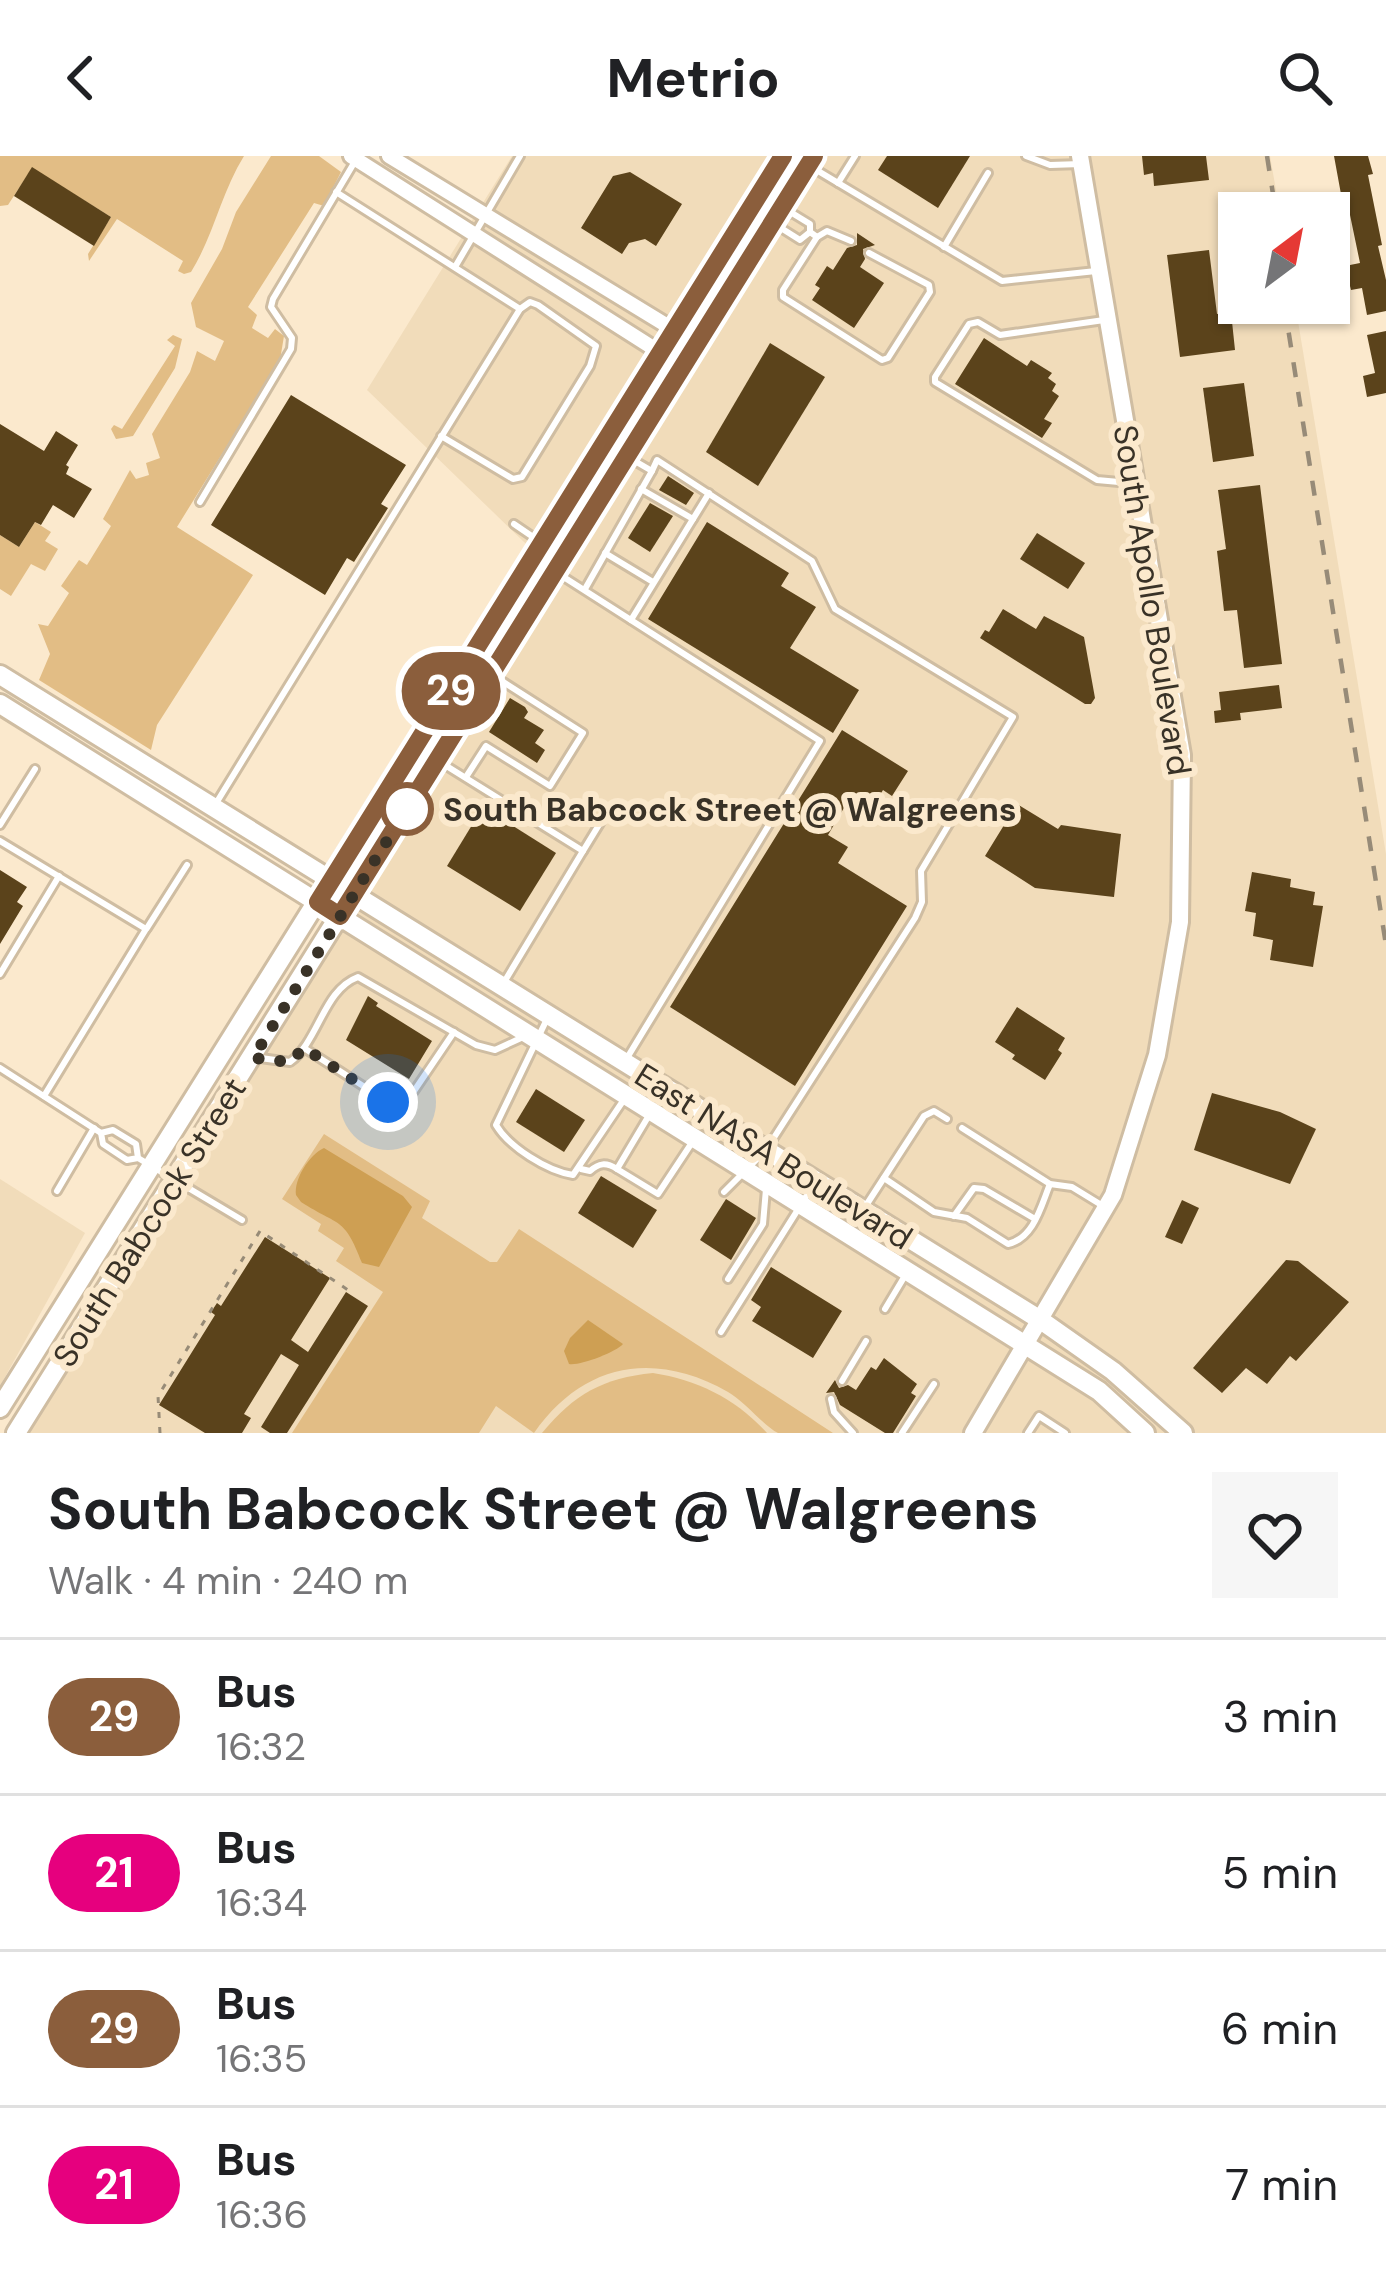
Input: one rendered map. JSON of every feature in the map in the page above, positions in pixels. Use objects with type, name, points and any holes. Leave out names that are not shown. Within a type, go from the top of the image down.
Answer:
[{"type":"main road","name":"South Babcock Street","points":[[0,1408],[145,1162],[318,902],[783,156]]},
{"type":"main road","name":"South Babcock Street","points":[[16,1433],[780,215],[805,159]]},
{"type":"main road","points":[[0,675],[353,895]]},
{"type":"main road","name":"East NASA Boulevard","points":[[0,704],[1099,1391],[1139,1431]]},
{"type":"main road","name":"East NASA Boulevard","points":[[353,895],[1042,1321],[1126,1381],[1183,1433]]},
{"type":"street","points":[[388,156],[697,344]]},
{"type":"street","points":[[355,157],[683,367]]},
{"type":"street","name":"South Apollo Boulevard","points":[[973,1433],[1106,1208],[1157,1054],[1180,922],[1183,755],[1080,160]]},
{"type":"lane","points":[[454,267],[520,156]]},
{"type":"lane","points":[[838,183],[855,156]]},
{"type":"lane","points":[[1026,156],[1050,165],[1080,160]]},
{"type":"lane","points":[[200,502],[291,349],[287,328],[271,307],[273,299],[355,157]]},
{"type":"lane","points":[[805,159],[1002,281],[1100,271]]},
{"type":"lane","points":[[944,247],[988,173]]},
{"type":"lane","points":[[337,192],[520,309]]},
{"type":"lane","points":[[756,201],[780,215],[792,213],[810,224],[814,235]]},
{"type":"lane","points":[[851,242],[837,232],[814,235],[784,297],[882,360],[888,358],[930,292],[929,285],[869,253]]},
{"type":"lane","points":[[213,808],[379,544],[441,436],[520,309],[530,302],[596,346],[590,366],[522,477],[513,479],[441,436]]},
{"type":"lane","points":[[1108,320],[1000,335],[977,322],[969,324],[934,377],[935,382],[1096,481],[1136,484]]},
{"type":"lane","points":[[606,444],[652,471]]},
{"type":"lane","points":[[585,590],[657,460],[812,561],[835,609],[1013,717],[930,852],[921,871],[922,902],[915,918],[766,1150],[724,1192]]},
{"type":"lane","points":[[641,489],[693,520]]},
{"type":"lane","points":[[631,620],[709,493]]},
{"type":"lane","points":[[514,524],[555,571],[820,741],[624,1063]]},
{"type":"lane","points":[[605,553],[654,583]]},
{"type":"lane","points":[[466,778],[486,746],[550,786],[583,733],[491,674]]},
{"type":"lane","points":[[437,760],[583,851]]},
{"type":"lane","points":[[0,825],[34,770]]},
{"type":"lane","points":[[501,987],[604,814]]},
{"type":"lane","points":[[0,841],[146,929]]},
{"type":"lane","points":[[44,1096],[187,865]]},
{"type":"lane","points":[[0,974],[59,876]]},
{"type":"lane","points":[[253,1058],[290,1062],[304,1048],[340,988],[358,977],[495,1050],[520,1038],[536,1038]]},
{"type":"lane","points":[[549,1016],[496,1124],[504,1138],[560,1173],[573,1175],[627,1095]]},
{"type":"lane","points":[[304,1048],[388,1102],[412,1094],[454,1032]]},
{"type":"lane","points":[[0,1068],[98,1131],[104,1144],[128,1160],[145,1162],[242,1220]]},
{"type":"lane","points":[[617,1169],[652,1111]]},
{"type":"lane","points":[[863,1210],[924,1116],[934,1111],[947,1119]]},
{"type":"lane","points":[[962,1128],[1051,1184],[1072,1186],[1106,1208]]},
{"type":"lane","points":[[98,1131],[113,1130],[136,1144],[145,1162]]},
{"type":"lane","points":[[57,1191],[98,1131]]},
{"type":"lane","points":[[581,1169],[590,1172],[597,1165],[609,1164],[658,1194],[695,1138]]},
{"type":"lane","points":[[728,1279],[763,1224],[766,1150]]},
{"type":"lane","points":[[884,1178],[934,1212],[967,1218],[1008,1244],[1019,1241],[1035,1219],[1051,1184]]},
{"type":"lane","points":[[721,1332],[816,1181]]},
{"type":"lane","points":[[954,1216],[974,1188],[984,1189],[1035,1219]]},
{"type":"lane","points":[[884,1309],[908,1270]]},
{"type":"lane","points":[[842,1381],[866,1341]]},
{"type":"lane","points":[[902,1433],[934,1384]]},
{"type":"lane","points":[[831,1400],[834,1412],[853,1433]]},
{"type":"lane","points":[[1028,1433],[1039,1416],[1049,1429],[1065,1433]]},
{"type":"path","points":[[160,1433],[158,1396],[260,1231],[351,1292]]},
{"type":"shaded area","points":[[0,156],[244,156],[199,258],[191,272],[184,274],[178,271],[183,261],[117,219],[89,261],[88,254],[111,217],[32,168],[8,205],[0,206]]},
{"type":"shaded area","points":[[271,156],[319,156],[341,172],[324,206],[314,203],[248,307],[257,315],[252,328],[268,338],[275,329],[284,336],[280,360],[177,527],[253,575],[157,725],[151,750],[39,680],[50,654],[38,624],[48,626],[69,593],[61,586],[79,560],[87,565],[111,526],[103,519],[130,470],[136,479],[149,475],[146,463],[160,458],[152,434],[190,372],[197,351],[215,361],[224,341],[196,327],[191,303],[222,249],[236,212]]},
{"type":"shaded area","points":[[512,156],[1270,156],[1276,192],[1218,192],[1218,324],[1298,324],[1386,854],[1386,1433],[16,1433],[555,572],[367,390]]},
{"type":"shaded area","points":[[173,335],[182,339],[175,368],[133,436],[116,439],[111,429],[114,425],[122,429],[175,346],[167,340]]},
{"type":"shaded area","points":[[35,522],[51,532],[45,541],[58,549],[45,571],[31,564],[11,596],[0,589],[0,535],[19,547]]},
{"type":"shaded area","points":[[324,1134],[430,1201],[422,1218],[490,1262],[497,1262],[519,1229],[833,1433],[778,1433],[728,1392],[673,1371],[647,1368],[597,1378],[553,1409],[534,1433],[496,1406],[479,1433],[292,1433],[383,1292],[336,1261],[344,1248],[318,1231],[321,1224],[282,1199]]},
{"type":"shaded area","points":[[324,1148],[403,1196],[412,1207],[379,1267],[362,1263],[345,1230],[296,1195],[304,1168]]},
{"type":"shaded area","points":[[0,1179],[85,1233],[0,1386]]},
{"type":"shaded area","points":[[588,1320],[623,1344],[598,1358],[569,1364],[564,1351]]},
{"type":"shaded area","points":[[653,1373],[715,1393],[767,1433],[542,1433],[591,1390]]},
{"type":"building","points":[[887,156],[970,156],[938,208],[878,170]]},
{"type":"building","points":[[1142,156],[1206,156],[1209,180],[1154,186],[1153,173],[1144,175]]},
{"type":"building","points":[[1334,156],[1368,156],[1382,245],[1378,246],[1386,280],[1386,311],[1367,315],[1362,288],[1351,290],[1350,265],[1360,263],[1350,192],[1341,192]]},
{"type":"building","points":[[32,167],[111,217],[94,246],[14,196]]},
{"type":"building","points":[[630,172],[682,204],[656,246],[645,239],[629,243],[622,254],[581,228],[613,176]]},
{"type":"building","points":[[857,233],[875,245],[863,249],[865,259],[860,267],[884,283],[854,328],[812,300],[827,266],[833,270],[847,248],[857,245]]},
{"type":"building","points":[[1209,250],[1218,324],[1232,324],[1235,350],[1180,357],[1167,255]]},
{"type":"building","points":[[1386,331],[1386,393],[1367,397],[1363,376],[1375,373],[1367,335]]},
{"type":"building","points":[[984,338],[1027,366],[1031,360],[1052,373],[1048,378],[1056,384],[1052,391],[1059,396],[1044,419],[1052,423],[1042,438],[955,384]]},
{"type":"building","points":[[770,343],[825,377],[758,486],[706,452]]},
{"type":"building","points":[[1244,383],[1254,456],[1213,462],[1203,388]]},
{"type":"building","points":[[291,395],[406,465],[381,504],[388,508],[354,562],[347,558],[325,595],[211,525]]},
{"type":"building","points":[[0,424],[44,451],[56,431],[78,445],[66,474],[92,489],[74,518],[53,505],[19,547],[0,535]]},
{"type":"building","points":[[668,476],[694,493],[686,505],[659,490]]},
{"type":"building","points":[[1260,485],[1282,664],[1244,668],[1237,610],[1224,611],[1217,551],[1226,549],[1218,490]]},
{"type":"building","points":[[650,503],[673,516],[650,552],[628,538]]},
{"type":"building","points":[[707,522],[789,573],[781,586],[816,607],[790,648],[859,690],[833,733],[648,619]]},
{"type":"building","points":[[1037,533],[1085,563],[1068,589],[1020,559]]},
{"type":"building","points":[[1003,609],[1036,629],[1044,616],[1084,637],[1095,698],[1091,704],[980,638]]},
{"type":"building","points":[[1279,685],[1282,708],[1240,713],[1241,720],[1215,723],[1214,711],[1221,710],[1219,692]]},
{"type":"building","points":[[510,698],[525,707],[524,718],[544,730],[535,743],[545,750],[537,763],[489,732]]},
{"type":"building","points":[[842,730],[908,771],[892,796],[883,790],[869,814],[848,801],[828,835],[848,847],[838,863],[907,906],[795,1086],[670,1007]]},
{"type":"building","points":[[1017,804],[1058,829],[1061,825],[1121,834],[1114,897],[1035,888],[985,856]]},
{"type":"building","points":[[483,807],[556,853],[520,911],[447,866]]},
{"type":"building","points":[[0,870],[27,887],[17,902],[23,906],[0,944]]},
{"type":"building","points":[[1252,872],[1291,879],[1290,887],[1315,892],[1313,905],[1323,906],[1313,967],[1270,960],[1273,940],[1253,936],[1256,913],[1245,911]]},
{"type":"building","points":[[368,996],[432,1041],[409,1079],[346,1040]]},
{"type":"building","points":[[1017,1007],[1065,1038],[1058,1050],[1062,1053],[1045,1080],[995,1042]]},
{"type":"building","points":[[536,1089],[585,1120],[564,1152],[516,1122]]},
{"type":"building","points":[[1212,1093],[1280,1112],[1316,1129],[1290,1184],[1194,1150]]},
{"type":"building","points":[[601,1176],[657,1210],[633,1248],[578,1213]]},
{"type":"building","points":[[726,1199],[756,1218],[731,1260],[700,1240]]},
{"type":"building","points":[[1182,1200],[1199,1208],[1182,1244],[1165,1237]]},
{"type":"building","points":[[265,1237],[330,1278],[291,1340],[308,1352],[346,1292],[368,1306],[287,1433],[270,1433],[261,1427],[299,1365],[281,1354],[244,1414],[251,1418],[242,1433],[205,1433],[159,1405],[215,1315],[211,1312],[217,1303],[221,1306]]},
{"type":"building","points":[[1286,1260],[1298,1261],[1349,1302],[1296,1361],[1290,1356],[1267,1384],[1246,1368],[1222,1393],[1193,1368]]},
{"type":"building","points":[[771,1267],[842,1311],[813,1358],[752,1321],[761,1307],[751,1300]]},
{"type":"building","points":[[884,1358],[917,1384],[911,1393],[916,1396],[893,1433],[885,1433],[840,1405],[834,1392],[826,1393],[835,1380],[839,1388],[848,1385],[856,1390],[871,1367],[876,1370]]},
{"type":"railway","points":[[1267,156],[1273,192]]},
{"type":"railway","points":[[1287,324],[1386,945]]},
{"type":"bus line","name":"29","points":[[783,156],[318,902],[340,916],[814,156]]},
{"type":"place","name":"South Babcock Street @ Walgreens","points":[[407,809]]},
{"type":"route","points":[[388,1102],[304,1048],[290,1062],[253,1058],[414,797],[407,809]]}]
